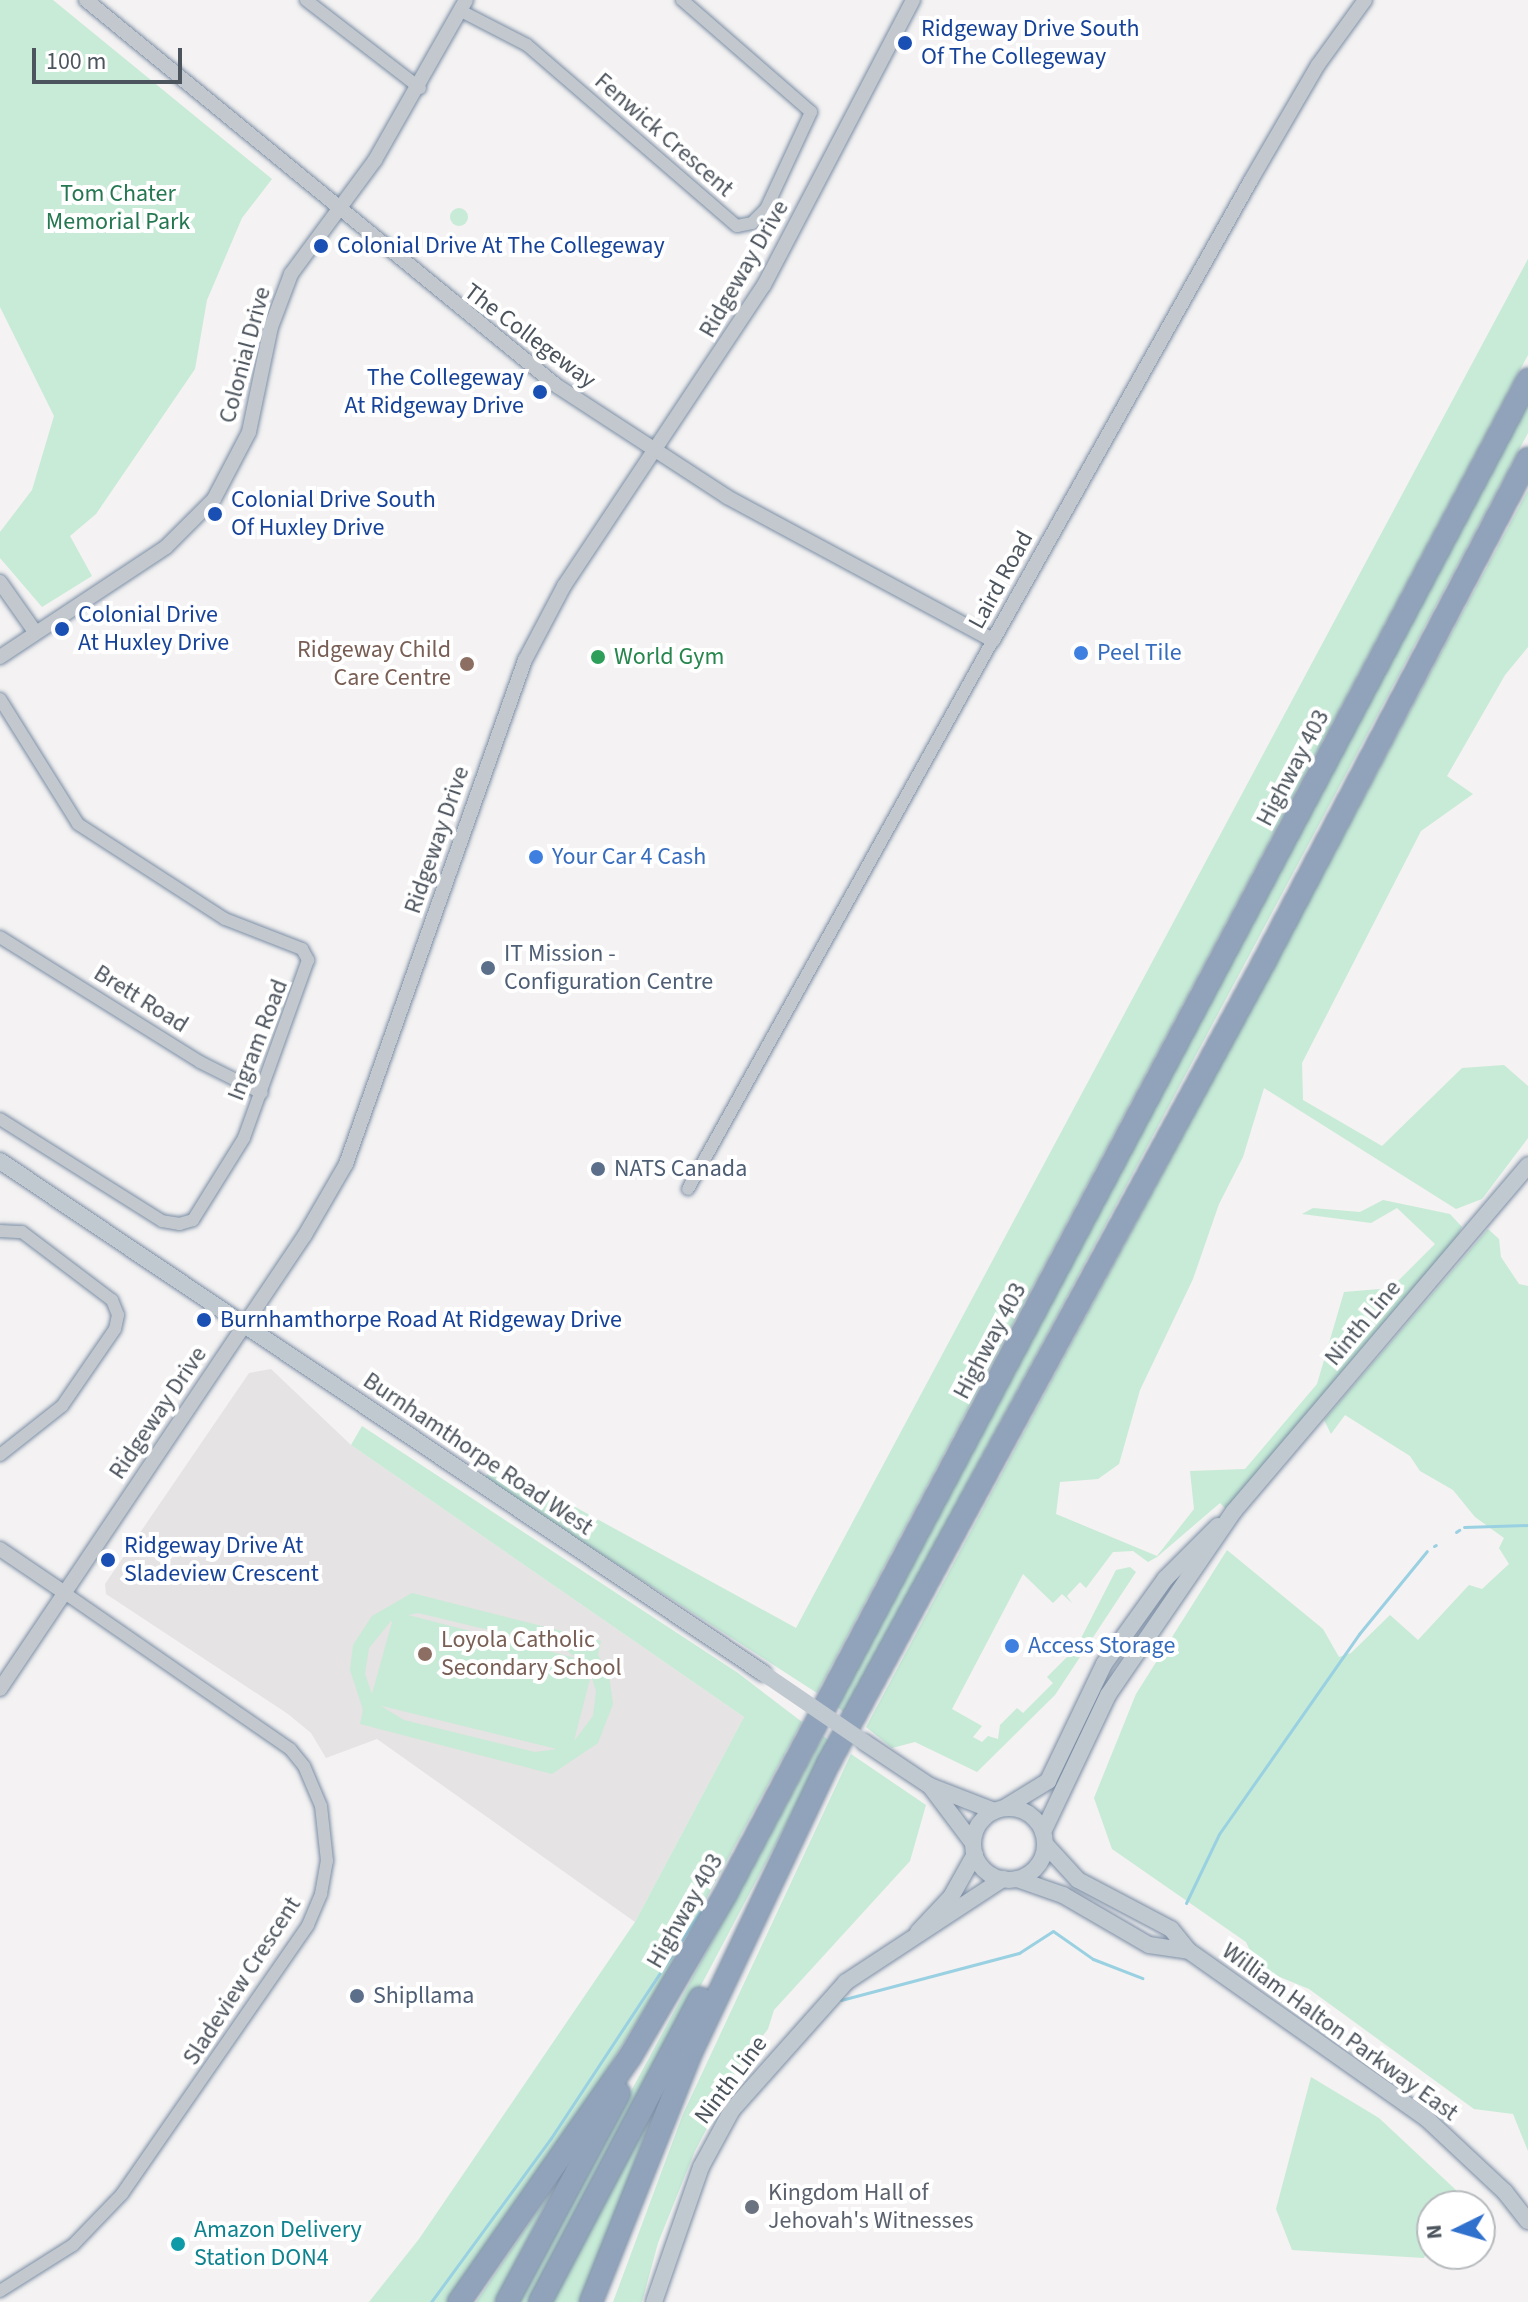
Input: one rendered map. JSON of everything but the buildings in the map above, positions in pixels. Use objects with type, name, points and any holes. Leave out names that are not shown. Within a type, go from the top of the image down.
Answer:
[{"type":"highway","name":"Highway 403","points":[[459,2302],[630,2057],[725,1895],[1528,380]]},
{"type":"highway","points":[[591,2302],[742,1938],[829,1762],[1264,962],[1528,459]]},
{"type":"highway","points":[[540,2302],[726,1949],[742,1938]]},
{"type":"highway","points":[[507,2302],[618,2098],[630,2057]]},
{"type":"highway","points":[[601,2302],[621,2224]]},
{"type":"main road","name":"Burnhamthorpe Road West","points":[[0,1161],[930,1786],[999,1809]]},
{"type":"main road","name":"Ninth Line","points":[[1044,1838],[1108,1695],[1234,1511],[1528,1165]]},
{"type":"main road","name":"Ninth Line","points":[[999,1809],[1048,1781],[1104,1664],[1190,1550],[1234,1511]]},
{"type":"main road","name":"Burnhamthorpe Road West","points":[[930,1786],[974,1848]]},
{"type":"main road","points":[[999,1809],[1028,1813],[1044,1838],[1037,1866],[1010,1879],[985,1871],[974,1848],[979,1824],[999,1809]]},
{"type":"main road","name":"William Halton Parkway East","points":[[1044,1838],[1078,1880],[1158,1921],[1189,1951],[1427,2119],[1505,2192],[1528,2221]]},
{"type":"main road","name":"Ninth Line","points":[[914,1936],[951,1897],[974,1848]]},
{"type":"main road","name":"Ninth Line","points":[[654,2302],[701,2167],[732,2110],[846,1982],[914,1936],[1010,1879]]},
{"type":"main road","name":"William Halton Parkway East","points":[[1010,1879],[1063,1895],[1149,1945],[1189,1951]]},
{"type":"street","name":"The Collegeway","points":[[86,0],[557,386],[727,497],[993,640]]},
{"type":"street","points":[[306,0],[420,88]]},
{"type":"street","name":"Fenwick Crescent","points":[[464,5],[527,45],[737,226],[752,223],[766,209],[811,112],[682,0]]},
{"type":"street","name":"Ridgeway Drive","points":[[0,1689],[245,1326],[346,1164],[525,660],[564,586],[764,285],[913,0]]},
{"type":"street","name":"Laird Road","points":[[688,1189],[1258,168],[1318,65],[1365,0]]},
{"type":"street","name":"Colonial Drive","points":[[0,657],[166,547],[214,499],[249,432],[283,291],[337,206],[375,160],[420,88],[464,5]]},
{"type":"street","points":[[0,582],[36,633]]},
{"type":"street","name":"Ingram Road","points":[[0,699],[78,824],[225,919],[302,949],[306,975],[262,1093],[236,1152],[193,1220],[180,1224],[162,1221],[0,1119]]},
{"type":"street","name":"Brett Road","points":[[0,937],[200,1062],[262,1093]]},
{"type":"street","points":[[0,1231],[22,1232],[112,1300],[118,1315],[115,1329],[62,1406],[0,1455]]},
{"type":"street","points":[[0,1549],[65,1593]]},
{"type":"street","name":"Sladeview Crescent","points":[[0,2291],[73,2245],[122,2194],[308,1925],[321,1894],[327,1861],[321,1806],[304,1766],[290,1749],[65,1593]]},
{"type":"shaded area","name":"Loyola Catholic Secondary School","points":[[271,1369],[351,1445],[744,1717],[635,1922],[377,1739],[326,1758],[311,1733],[288,1714],[106,1594],[105,1584],[249,1373]]},
{"type":"green space","name":"Tom Chater Memorial Park","points":[[0,0],[53,0],[272,179],[242,218],[207,300],[195,369],[96,514],[70,536],[92,576],[42,607],[0,558],[0,532],[32,490],[54,416],[0,307]]},
{"type":"green space","points":[[459,208],[468,217],[459,226],[450,217]]},
{"type":"green space","points":[[1528,259],[1528,355],[817,1693],[485,1479],[493,1462],[796,1628]]},
{"type":"green space","points":[[1528,397],[1528,433],[845,1713],[837,1707],[927,1530]]},
{"type":"green space","points":[[1528,490],[1528,647],[1505,675],[1447,776],[1473,794],[1421,831],[1302,1063],[1303,1100],[1382,1146],[1462,1068],[1504,1065],[1528,1086],[1528,1138],[1482,1199],[1456,1209],[1264,1088],[1243,1157],[1219,1204],[1193,1279],[1140,1390],[1119,1464],[1098,1479],[1060,1482],[1056,1514],[1157,1556],[1194,1509],[1190,1471],[1245,1469],[1317,1384],[1344,1292],[1391,1288],[1435,1244],[1397,1208],[1371,1223],[1302,1214],[1313,1208],[1360,1212],[1383,1200],[1450,1214],[1462,1227],[1456,1239],[1226,1509],[1220,1503],[1157,1557],[1148,1562],[1133,1551],[1113,1552],[1086,1588],[1080,1582],[1067,1596],[1072,1603],[1062,1594],[1053,1603],[1023,1574],[952,1709],[982,1726],[973,1737],[982,1742],[988,1736],[998,1739],[1000,1725],[1017,1708],[1023,1713],[1053,1683],[1047,1677],[1076,1648],[1116,1570],[1130,1567],[1136,1572],[1055,1695],[977,1772],[915,1742],[892,1748],[866,1727]]},
{"type":"green space","points":[[1488,1229],[1499,1239],[1501,1257],[1519,1284],[1528,1286],[1528,2151],[1513,2114],[1474,2109],[1309,1989],[1258,1968],[1246,1942],[1112,1849],[1094,1798],[1136,1694],[1227,1550],[1323,1629],[1339,1657],[1351,1653],[1390,1615],[1418,1640],[1469,1585],[1482,1589],[1509,1564],[1499,1548],[1504,1538],[1475,1517],[1453,1490],[1420,1471],[1410,1456],[1345,1415],[1331,1434],[1324,1420]]},
{"type":"green space","points":[[362,1426],[738,1673],[802,1722],[660,1984],[583,2109],[447,2302],[369,2302],[419,2239],[635,1922],[744,1717],[351,1445]]},
{"type":"green space","points":[[412,1593],[601,1641],[598,1655],[609,1674],[613,1704],[598,1743],[552,1774],[360,1724],[363,1710],[350,1670],[353,1645],[372,1616]],"holes":[[[418,1613],[560,1647],[579,1659],[408,1615]],[[391,1621],[372,1694],[365,1674],[369,1648]],[[591,1675],[596,1691],[593,1716],[574,1741]],[[381,1706],[557,1749],[535,1752],[404,1720]]]},
{"type":"green space","points":[[823,1736],[830,1741],[534,2302],[517,2302]]},
{"type":"green space","points":[[851,1754],[926,1805],[910,1861],[774,2010],[768,2029],[739,2067],[695,2151],[658,2243],[642,2302],[613,2302],[683,2114]]},
{"type":"green space","points":[[1311,2077],[1379,2118],[1456,2190],[1416,2190],[1416,2258],[1292,2250],[1276,2209]]},
{"type":"green space","points":[[661,2091],[583,2302],[550,2302]]},
{"type":"green space","points":[[556,2184],[495,2302],[476,2302]]},
{"type":"waterway","points":[[1464,1527],[1528,1525]]},
{"type":"waterway","points":[[1186,1903],[1219,1834],[1359,1634],[1427,1551]]},
{"type":"waterway","points":[[431,2302],[551,2138],[700,1912]]},
{"type":"waterway","points":[[841,2000],[1019,1953],[1053,1931],[1093,1959],[1142,1978]]},
{"type":"place","name":"Ridgeway Drive South Of The Collegeway","points":[[905,43]]},
{"type":"place","name":"Colonial Drive At The Collegeway","points":[[321,246]]},
{"type":"place","name":"The Collegeway At Ridgeway Drive","points":[[540,392]]},
{"type":"place","name":"Colonial Drive South Of Huxley Drive","points":[[215,514]]},
{"type":"place","name":"Colonial Drive At Huxley Drive","points":[[62,629]]},
{"type":"place","name":"Peel Tile","points":[[1081,653]]},
{"type":"place","name":"World Gym","points":[[598,657]]},
{"type":"place","name":"Ridgeway Child Care Centre","points":[[467,664]]},
{"type":"place","name":"Your Car 4 Cash","points":[[536,857]]},
{"type":"place","name":"IT Mission - Configuration Centre","points":[[488,968]]},
{"type":"place","name":"NATS Canada","points":[[598,1169]]},
{"type":"place","name":"Burnhamthorpe Road At Ridgeway Drive","points":[[204,1320]]},
{"type":"place","name":"Ridgeway Drive At Sladeview Crescent","points":[[108,1560]]},
{"type":"place","name":"Access Storage","points":[[1012,1646]]},
{"type":"place","name":"Loyola Catholic Secondary School","points":[[425,1654]]},
{"type":"place","name":"Shipllama","points":[[357,1996]]},
{"type":"place","name":"Kingdom Hall of Jehovah's Witnesses","points":[[752,2207]]},
{"type":"place","name":"Amazon Delivery Station DON4","points":[[178,2244]]}]
